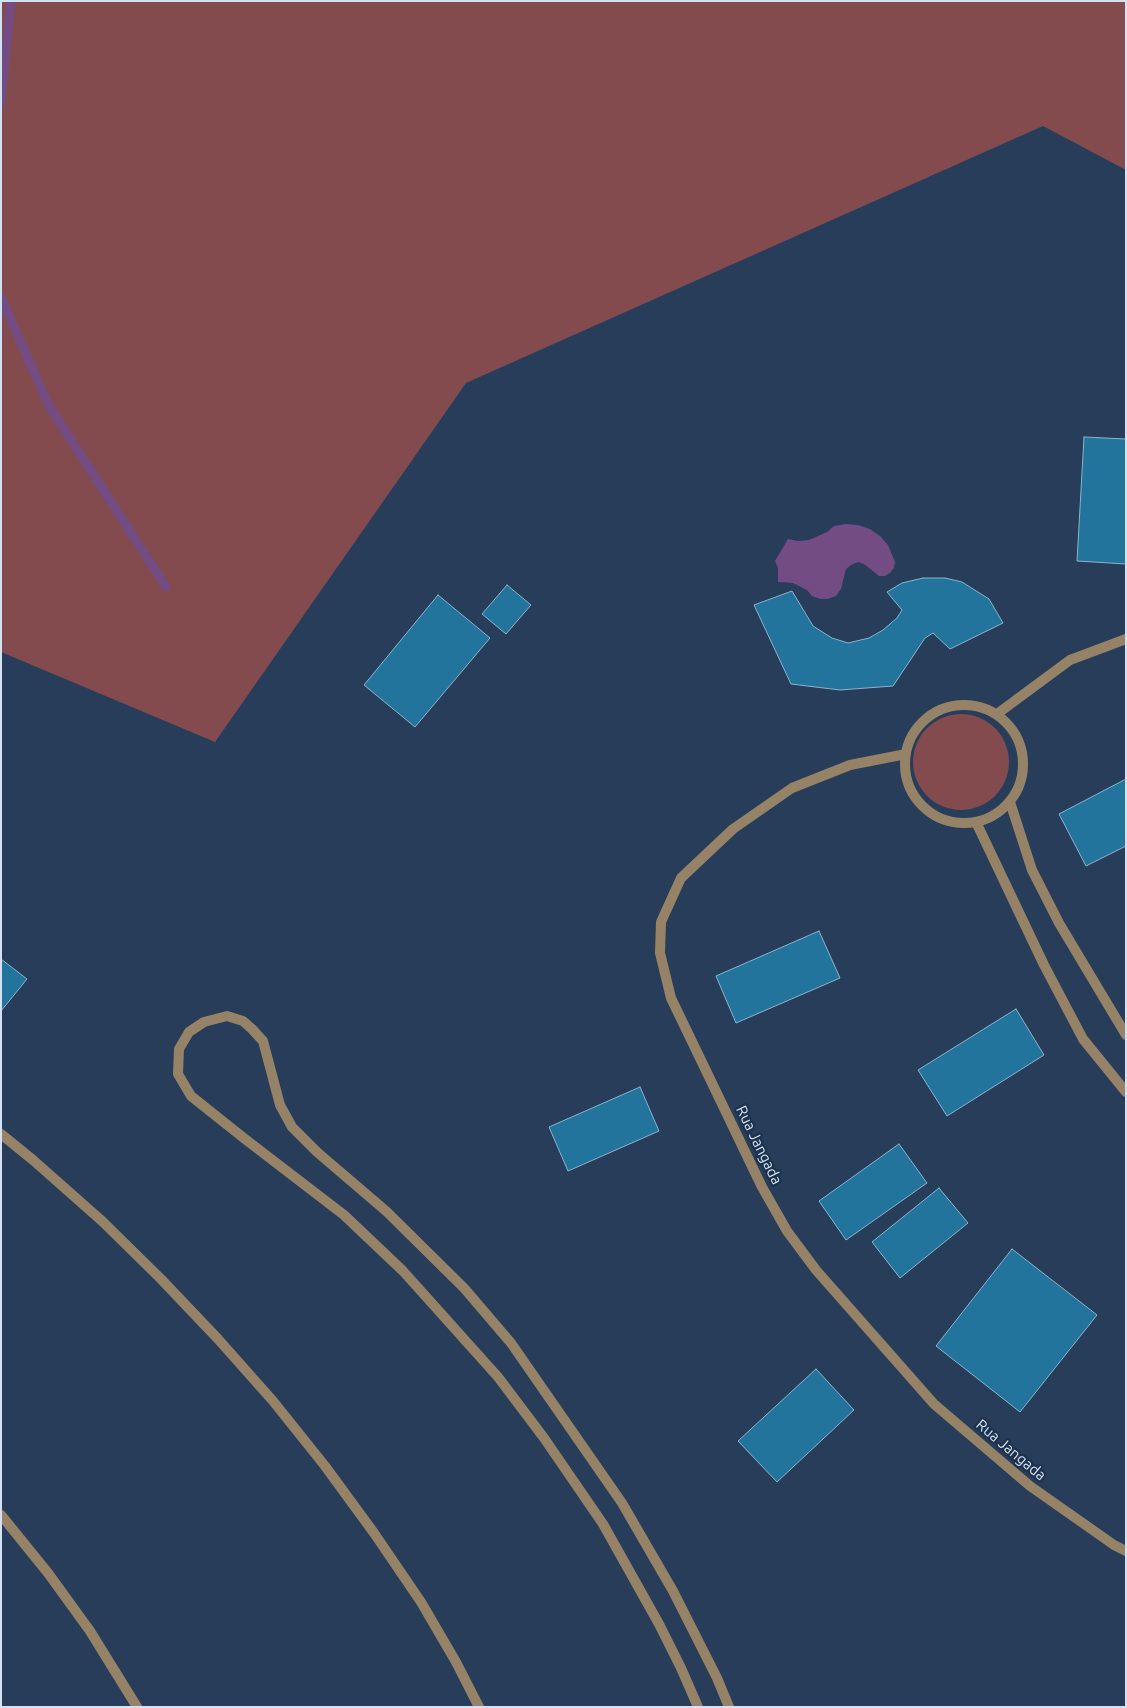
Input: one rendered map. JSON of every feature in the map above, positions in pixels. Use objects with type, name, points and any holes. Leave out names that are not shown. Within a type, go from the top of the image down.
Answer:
[{"type":"street","points":[[997,714],[1070,660],[1126,639]]},
{"type":"street","points":[[959,705],[979,706],[997,714],[1012,728],[1021,746],[1024,765],[1020,785],[1010,802],[994,815],[976,822],[957,823],[938,818],[922,807],[911,791],[905,773],[906,754],[912,736],[924,720],[940,710],[959,705]]},
{"type":"street","name":"Rua Jangada","points":[[906,754],[850,765],[792,788],[732,829],[681,878],[661,922],[660,953],[671,998],[762,1186],[787,1231],[816,1270],[934,1404],[1030,1486],[1114,1545],[1126,1551]]},
{"type":"street","points":[[1010,802],[1032,870],[1059,924],[1126,1035]]},
{"type":"street","points":[[976,822],[1044,965],[1083,1039],[1126,1092]]},
{"type":"street","points":[[698,1707],[659,1624],[603,1524],[544,1438],[498,1377],[402,1271],[344,1215],[245,1140],[191,1096],[178,1074],[178,1049],[189,1032],[204,1022],[227,1016],[243,1021],[252,1029],[263,1041],[280,1105],[292,1127],[317,1152],[386,1211],[464,1288],[511,1343],[627,1511],[673,1591],[730,1707]]},
{"type":"street","points":[[1,1134],[102,1221],[161,1279],[273,1401],[325,1466],[416,1594],[456,1662],[478,1707]]},
{"type":"street","points":[[1,1515],[48,1573],[85,1624],[137,1707]]},
{"type":"shaded area","points":[[1,1],[1126,1],[1126,170],[1043,126],[466,383],[215,742],[1,652]]},
{"type":"shaded area","points":[[846,524],[870,529],[880,536],[888,545],[895,562],[894,568],[890,573],[885,576],[879,576],[864,564],[858,562],[846,569],[841,589],[836,596],[828,599],[812,596],[807,590],[793,583],[778,582],[778,568],[775,561],[788,539],[798,541],[809,540],[827,532],[834,526]]},
{"type":"shaded area","points":[[952,714],[970,714],[988,722],[1001,735],[1009,753],[1006,781],[988,802],[970,810],[952,810],[934,802],[921,789],[913,771],[913,753],[921,735],[934,722]]},
{"type":"building","points":[[1084,437],[1126,439],[1126,564],[1077,561]]},
{"type":"building","points":[[923,578],[945,578],[962,582],[989,599],[1003,623],[950,649],[933,633],[925,638],[893,686],[840,690],[791,684],[754,605],[792,591],[813,626],[832,638],[848,643],[869,638],[883,630],[897,618],[902,610],[887,592],[902,583]]},
{"type":"building","points":[[507,585],[531,605],[506,634],[482,614]]},
{"type":"building","points":[[438,595],[490,638],[415,727],[364,685]]},
{"type":"building","points":[[1126,779],[1126,846],[1086,866],[1059,814]]},
{"type":"building","points":[[819,931],[840,978],[736,1023],[716,976]]},
{"type":"building","points":[[1,959],[27,979],[1,1011]]},
{"type":"building","points":[[1016,1009],[1044,1055],[947,1116],[918,1070]]},
{"type":"building","points":[[640,1087],[659,1131],[568,1171],[549,1127]]},
{"type":"building","points":[[899,1144],[927,1183],[846,1240],[819,1201]]},
{"type":"building","points":[[939,1188],[968,1223],[900,1278],[872,1242]]},
{"type":"building","points":[[1012,1249],[1097,1315],[1020,1412],[936,1346]]},
{"type":"building","points":[[816,1369],[854,1410],[777,1482],[738,1441]]},
{"type":"waterway","points":[[1,102],[11,1]]},
{"type":"waterway","points":[[1,297],[48,404],[166,587]]}]
